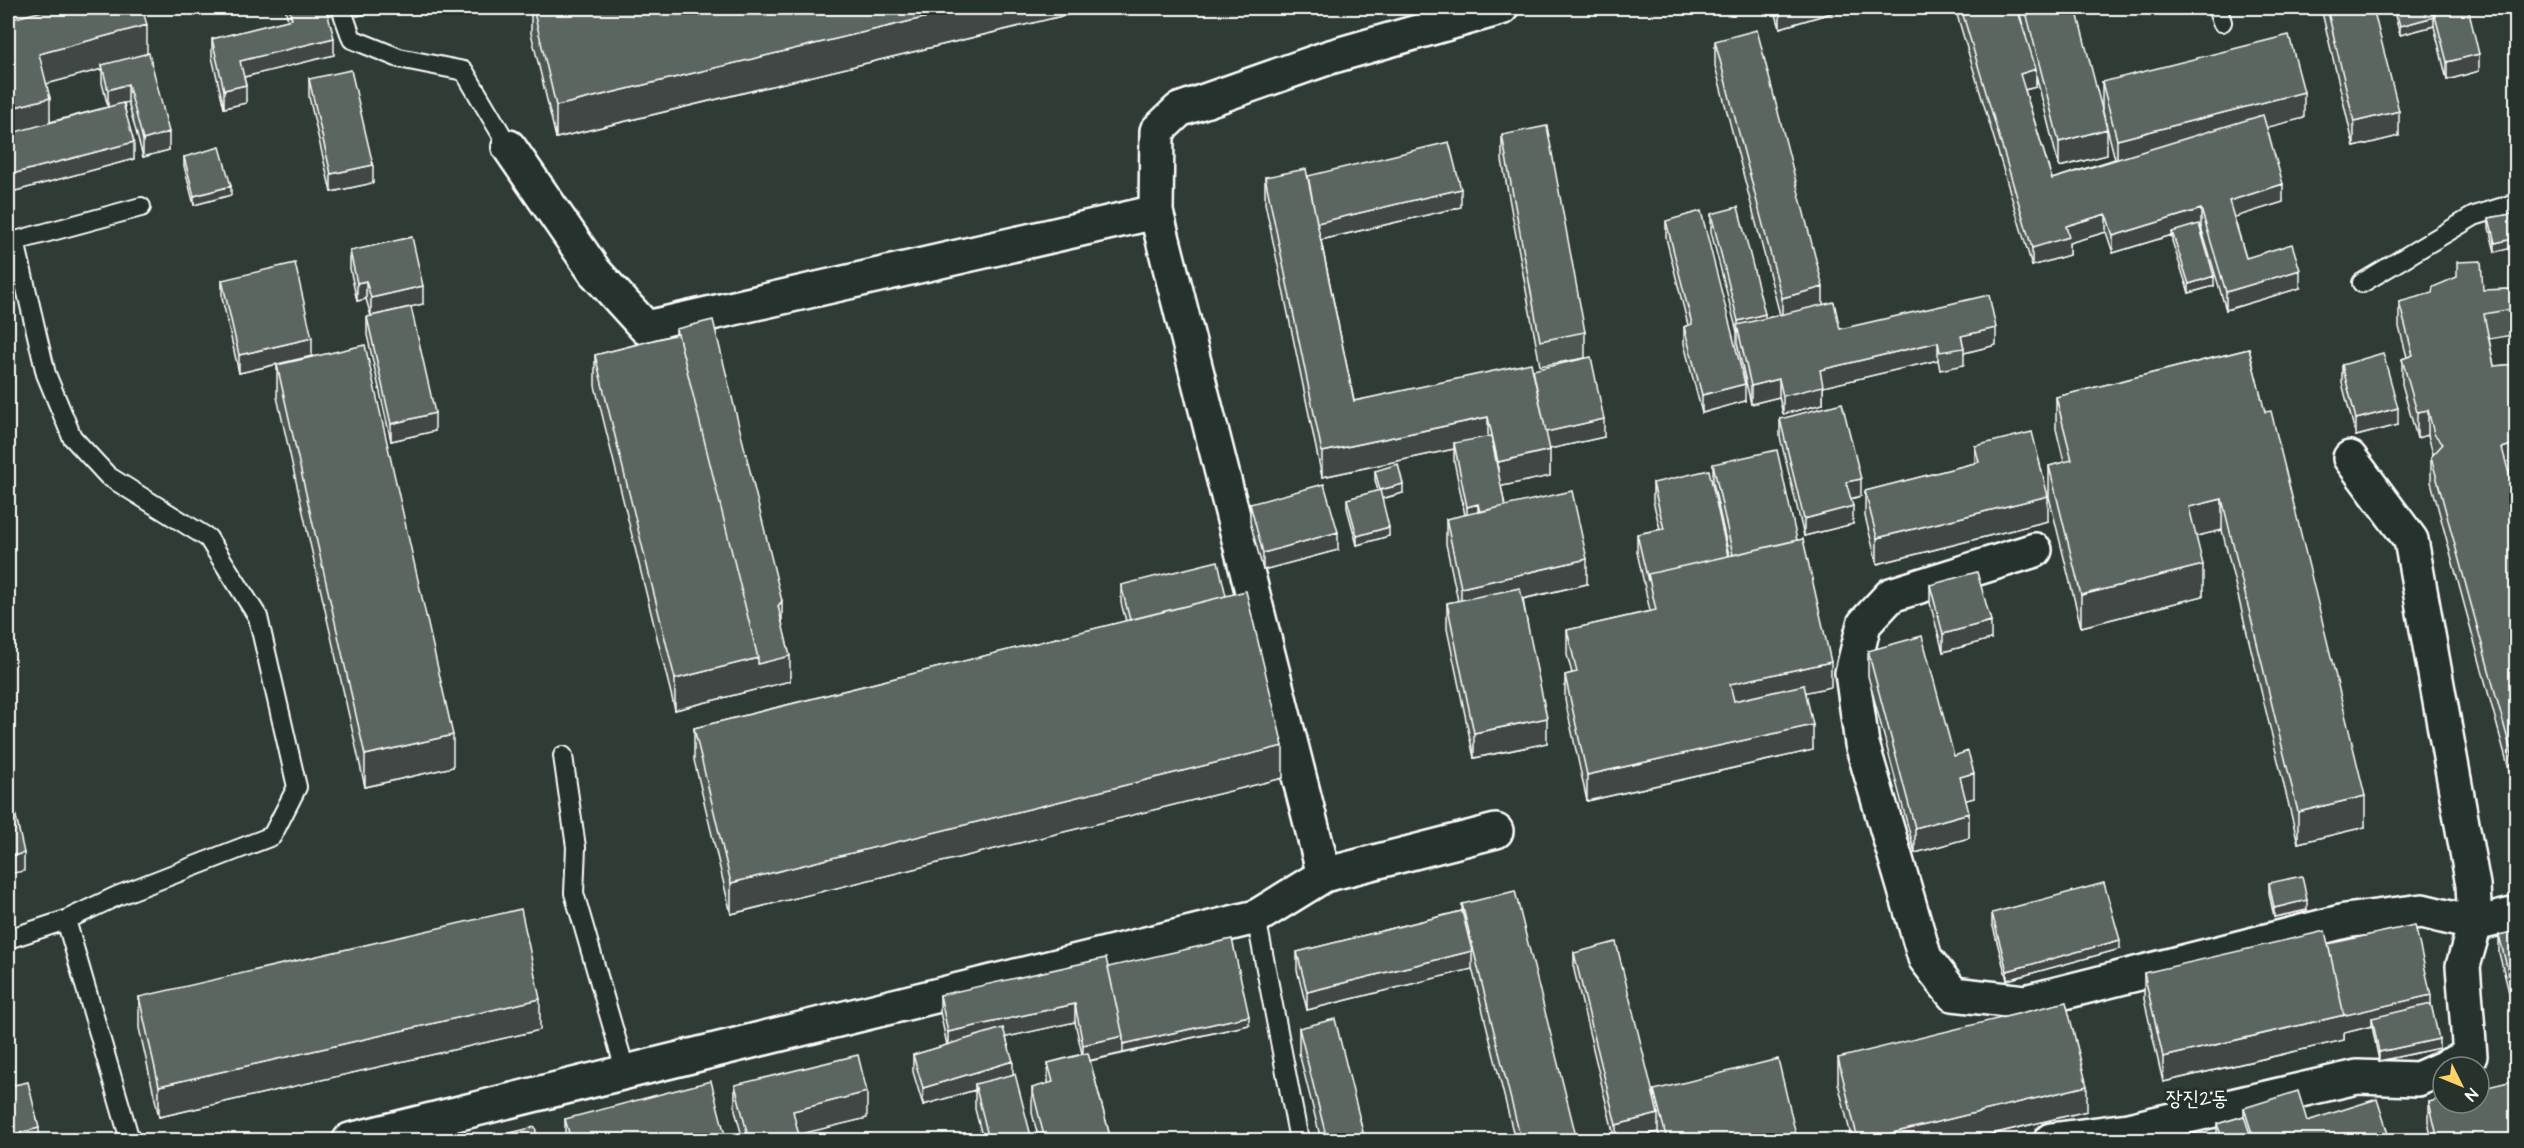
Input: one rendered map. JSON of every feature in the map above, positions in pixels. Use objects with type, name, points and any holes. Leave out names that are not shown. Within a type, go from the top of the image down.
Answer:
[{"type":"street","points":[[1324,875],[1156,212],[1157,131],[1179,110],[1330,57],[1501,8]]},
{"type":"street","points":[[509,147],[595,272],[646,328],[1156,212]]},
{"type":"street","points":[[2350,458],[2410,540],[2473,885],[2475,924],[2463,966],[2470,1055]]},
{"type":"street","points":[[2035,550],[1892,595],[1864,624],[1852,673],[1862,744],[1925,958],[1953,994],[2025,1002],[2356,920],[2422,911],[2475,924],[2517,914]]},
{"type":"street","points":[[350,1140],[1256,917],[1324,875],[1496,831]]},
{"type":"street","points":[[2051,1140],[2128,1130],[2357,1077],[2418,1079],[2431,1073]]},
{"type":"lane","points":[[341,8],[352,39],[399,58],[464,70],[509,147]]},
{"type":"lane","points":[[2362,283],[2474,216],[2517,203]]},
{"type":"lane","points":[[8,939],[66,920],[117,896],[272,836],[297,787],[258,617],[208,537],[108,476],[72,437],[46,374],[11,242],[141,207]]},
{"type":"lane","points":[[563,756],[576,848],[574,893],[626,1073]]},
{"type":"lane","points":[[1256,917],[1299,1140]]},
{"type":"lane","points":[[66,920],[130,1140]]},
{"type":"building","points":[[54,8],[142,8],[147,25],[39,54],[50,98],[8,109],[8,20]]},
{"type":"building","points":[[289,8],[326,8],[334,38],[240,61],[246,85],[224,90],[212,39],[292,19]]},
{"type":"building","points":[[533,8],[965,8],[556,106]]},
{"type":"building","points":[[1961,8],[2017,8],[2036,69],[2020,74],[2052,179],[2263,115],[2283,184],[2229,201],[2246,258],[2292,244],[2300,270],[2226,292],[2201,209],[2113,236],[2106,214],[2066,226],[2069,237],[2032,248]]},
{"type":"building","points":[[2025,8],[2076,8],[2107,129],[2059,142]]},
{"type":"building","points":[[2327,8],[2373,8],[2399,111],[2354,122]]},
{"type":"building","points":[[2395,8],[2431,8],[2434,17],[2400,26]]},
{"type":"building","points":[[2433,8],[2468,8],[2479,54],[2447,62]]},
{"type":"building","points":[[1757,30],[1823,287],[1782,298],[1715,41]]},
{"type":"building","points":[[2289,35],[2304,92],[2117,140],[2102,82]]},
{"type":"building","points":[[149,53],[169,132],[143,140],[128,84],[108,90],[102,65]]},
{"type":"building","points":[[351,70],[373,165],[331,174],[309,79]]},
{"type":"building","points":[[123,103],[134,142],[8,175],[8,134]]},
{"type":"building","points":[[1547,126],[1585,332],[1540,341],[1502,135]]},
{"type":"building","points":[[1449,142],[1461,189],[1317,223],[1308,176]]},
{"type":"building","points":[[220,147],[231,186],[194,196],[184,157]]},
{"type":"building","points":[[1306,169],[1354,401],[1531,363],[1550,450],[1498,462],[1488,417],[1322,452],[1265,177]]},
{"type":"building","points":[[1738,207],[1765,314],[1738,321],[1711,214]]},
{"type":"building","points":[[1701,211],[1745,384],[1702,395],[1684,327],[1692,324],[1666,221]]},
{"type":"building","points":[[2517,213],[2517,238],[2495,243],[2489,218]]},
{"type":"building","points":[[2199,224],[2214,276],[2189,284],[2172,232]]},
{"type":"building","points":[[412,237],[423,286],[371,298],[366,281],[357,283],[350,251]]},
{"type":"building","points":[[2481,261],[2483,290],[2512,289],[2512,309],[2484,314],[2494,366],[2517,364],[2517,443],[2502,448],[2517,503],[2517,762],[2514,762],[2431,457],[2443,444],[2434,434],[2428,410],[2417,412],[2402,359],[2413,355],[2399,302],[2432,293],[2433,287],[2457,277],[2457,262]]},
{"type":"building","points":[[295,263],[312,338],[239,355],[222,280]]},
{"type":"building","points":[[1989,295],[1996,328],[1961,336],[1964,348],[1940,352],[1938,342],[1820,370],[1823,386],[1783,396],[1779,379],[1751,386],[1737,325],[1834,302],[1840,329]]},
{"type":"building","points":[[411,307],[435,413],[391,424],[367,317]]},
{"type":"building","points":[[713,320],[782,601],[778,606],[790,656],[758,664],[676,329]]},
{"type":"building","points":[[678,334],[758,658],[675,679],[595,355]]},
{"type":"building","points":[[365,345],[453,735],[365,755],[277,365]]},
{"type":"building","points":[[2249,349],[2265,412],[2271,411],[2365,796],[2298,812],[2222,499],[2189,507],[2203,565],[2081,595],[2049,466],[2072,460],[2056,397]]},
{"type":"building","points":[[2383,353],[2398,408],[2356,419],[2342,365]]},
{"type":"building","points":[[1591,357],[1604,419],[1546,432],[1533,370]]},
{"type":"building","points":[[1842,403],[1861,479],[1846,482],[1853,506],[1804,519],[1780,419]]},
{"type":"building","points":[[2032,432],[2048,496],[1877,538],[1865,491],[1979,462],[1975,446]]},
{"type":"building","points":[[1491,436],[1505,506],[1480,512],[1478,504],[1467,507],[1454,443]]},
{"type":"building","points":[[1777,450],[1797,540],[1733,555],[1713,464]]},
{"type":"building","points":[[1398,464],[1403,484],[1380,490],[1375,471]]},
{"type":"building","points":[[1709,470],[1728,556],[1648,574],[1648,581],[1637,534],[1664,529],[1653,483]]},
{"type":"building","points":[[1324,484],[1338,532],[1263,553],[1250,504]]},
{"type":"building","points":[[1380,490],[1389,527],[1357,536],[1347,499]]},
{"type":"building","points":[[1572,491],[1587,559],[1461,588],[1446,519]]},
{"type":"building","points":[[1803,539],[1831,662],[1730,684],[1734,701],[1804,685],[1813,725],[1587,775],[1565,675],[1577,672],[1567,630],[1656,610],[1648,574]]},
{"type":"building","points":[[1218,561],[1226,596],[1130,620],[1121,585]]},
{"type":"building","points":[[1977,572],[1991,621],[1943,634],[1930,585]]},
{"type":"building","points":[[1520,588],[1547,718],[1474,733],[1447,603]]},
{"type":"building","points":[[1246,591],[1283,746],[731,883],[694,728]]},
{"type":"building","points":[[1922,636],[1954,756],[1968,751],[1974,773],[1960,777],[1969,813],[1915,828],[1868,651]]},
{"type":"building","points":[[8,780],[24,853],[8,857]]},
{"type":"building","points":[[2302,876],[2307,900],[2274,908],[2269,883]]},
{"type":"building","points":[[2104,883],[2120,940],[2007,971],[1992,913]]},
{"type":"building","points":[[1515,891],[1577,1140],[1521,1140],[1462,904]]},
{"type":"building","points":[[521,909],[540,999],[159,1086],[139,997]]},
{"type":"building","points":[[1462,911],[1472,951],[1307,992],[1297,952]]},
{"type":"building","points":[[2415,925],[2431,995],[2342,1016],[2344,1015],[2328,944]]},
{"type":"building","points":[[2325,931],[2344,1015],[2163,1057],[2144,973]]},
{"type":"building","points":[[2517,931],[2517,994],[2514,995],[2499,935]]},
{"type":"building","points":[[1232,939],[1249,1016],[1123,1044],[1108,967]]},
{"type":"building","points":[[1616,942],[1658,1114],[1616,1125],[1574,953]]},
{"type":"building","points":[[1106,958],[1123,1036],[1083,1045],[1075,1004],[948,1032],[940,995]]},
{"type":"building","points":[[2066,1002],[2087,1086],[1858,1140],[1838,1058]]},
{"type":"building","points":[[2431,1004],[2439,1039],[2379,1052],[2372,1018]]},
{"type":"building","points":[[1335,1019],[1365,1140],[1327,1140],[1299,1028]]},
{"type":"building","points":[[1003,1028],[1013,1061],[923,1088],[913,1055]]},
{"type":"building","points":[[1088,1053],[1111,1140],[1045,1140],[1032,1088],[1053,1082],[1048,1063]]},
{"type":"building","points":[[858,1055],[867,1092],[793,1111],[800,1140],[749,1140],[735,1085]]},
{"type":"building","points":[[8,1059],[14,1085],[28,1082],[39,1128],[8,1136]]},
{"type":"building","points":[[1778,1059],[1797,1139],[1667,1140],[1654,1090]]},
{"type":"building","points":[[1015,1074],[1032,1140],[989,1140],[975,1084]]},
{"type":"building","points":[[2517,1080],[2517,1140],[2438,1140],[2432,1115],[2491,1115],[2491,1086]]},
{"type":"building","points":[[711,1081],[725,1135],[702,1140],[571,1140],[565,1119]]},
{"type":"building","points":[[2298,1091],[2307,1121],[2377,1099],[2390,1140],[2254,1140],[2244,1108]]},
{"type":"building","points":[[2244,1116],[2252,1140],[2223,1140],[2217,1124]]},
{"type":"building","points":[[535,1127],[538,1140],[482,1140]]},
{"type":"district","name":"장진2동","points":[[2197,1098]]}]
